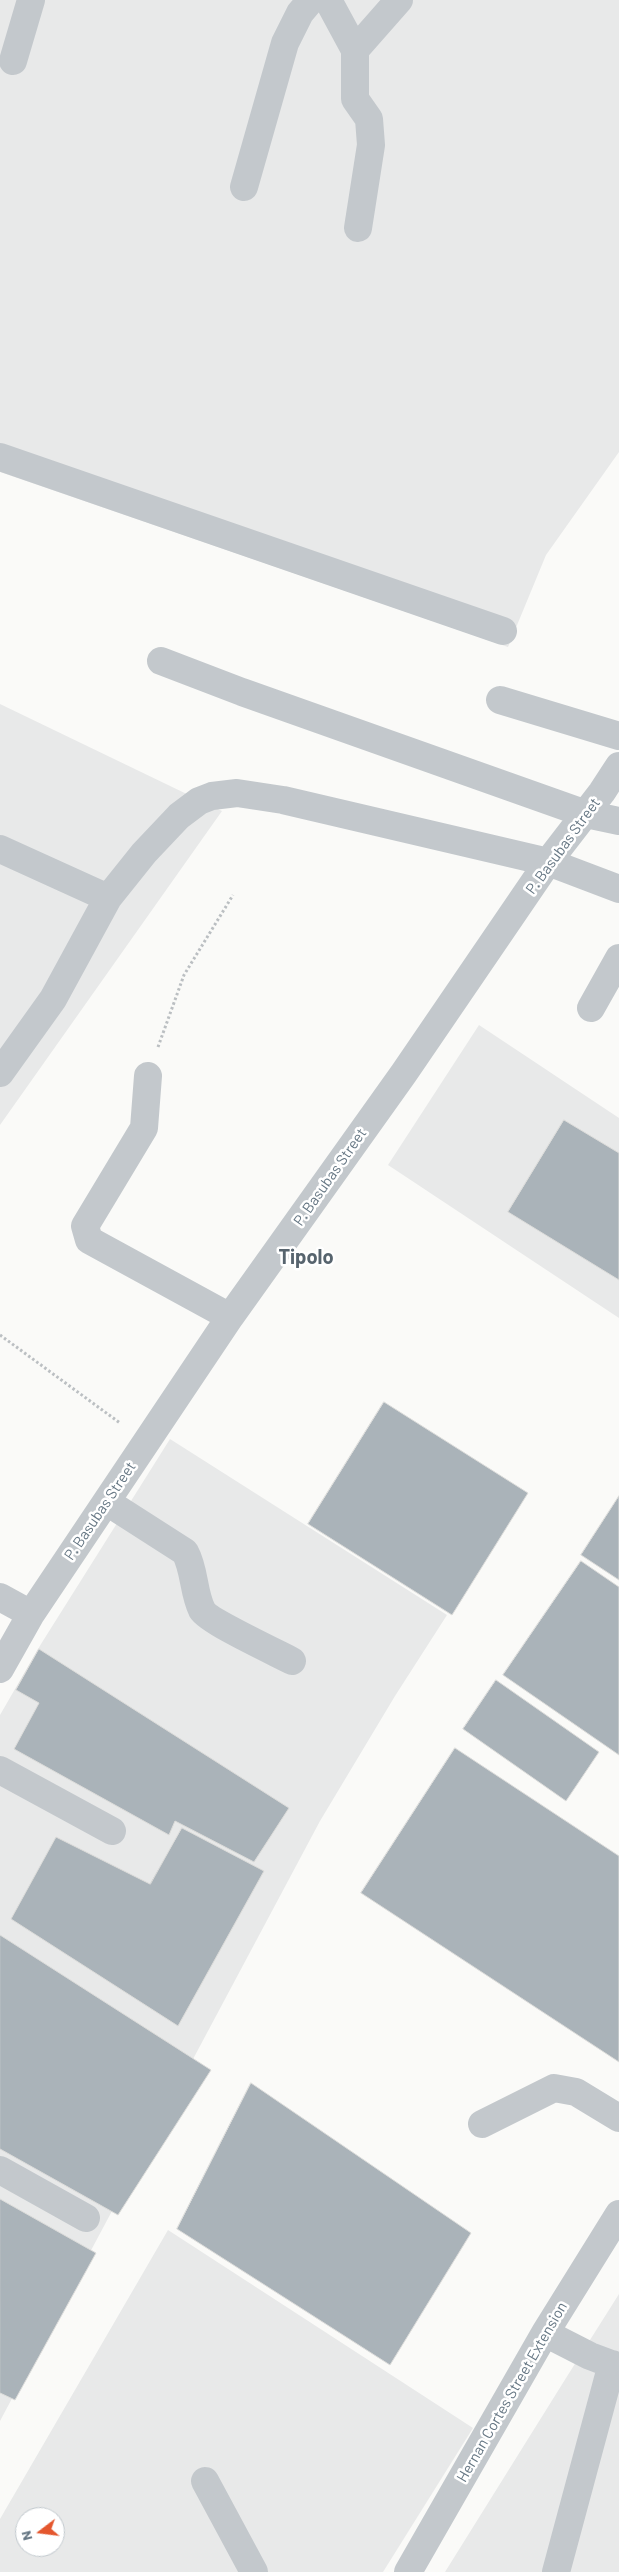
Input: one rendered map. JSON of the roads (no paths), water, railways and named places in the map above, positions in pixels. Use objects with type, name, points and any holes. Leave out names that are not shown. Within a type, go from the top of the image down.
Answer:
[{"type":"street","points":[[14,60],[30,0]]},
{"type":"street","points":[[244,186],[285,43],[300,13],[311,0]]},
{"type":"street","points":[[328,0],[355,50],[353,92],[355,100],[368,119],[371,145],[358,228]]},
{"type":"street","points":[[355,50],[399,0]]},
{"type":"street","points":[[0,457],[503,631]]},
{"type":"street","points":[[161,661],[242,692],[586,814],[619,821]]},
{"type":"street","points":[[500,700],[619,736]]},
{"type":"street","name":"P. Basubas Street","points":[[0,1669],[31,1614],[230,1317],[404,1073],[548,862],[586,814],[619,766]]},
{"type":"street","points":[[0,1074],[53,999],[108,898],[144,853],[179,816],[200,801],[226,793],[283,800],[548,862],[619,889]]},
{"type":"street","points":[[0,849],[108,898]]},
{"type":"street","points":[[591,1008],[619,958]]},
{"type":"street","points":[[148,1076],[144,1128],[85,1226],[85,1233],[89,1240],[230,1317]]},
{"type":"street","points":[[107,1502],[185,1552],[190,1561],[198,1598],[206,1616],[292,1661]]},
{"type":"street","points":[[0,1596],[31,1614]]},
{"type":"street","points":[[0,1770],[112,1831]]},
{"type":"street","points":[[482,2124],[554,2088],[576,2092],[619,2118]]},
{"type":"street","points":[[0,2170],[86,2218]]},
{"type":"street","name":"Hernan Cortes Street Extension","points":[[408,2572],[545,2332],[619,2214]]},
{"type":"street","points":[[545,2332],[590,2356],[615,2366],[556,2572]]},
{"type":"street","points":[[205,2481],[254,2572]]},
{"type":"district","name":"Tipolo","points":[[306,1257]]}]
